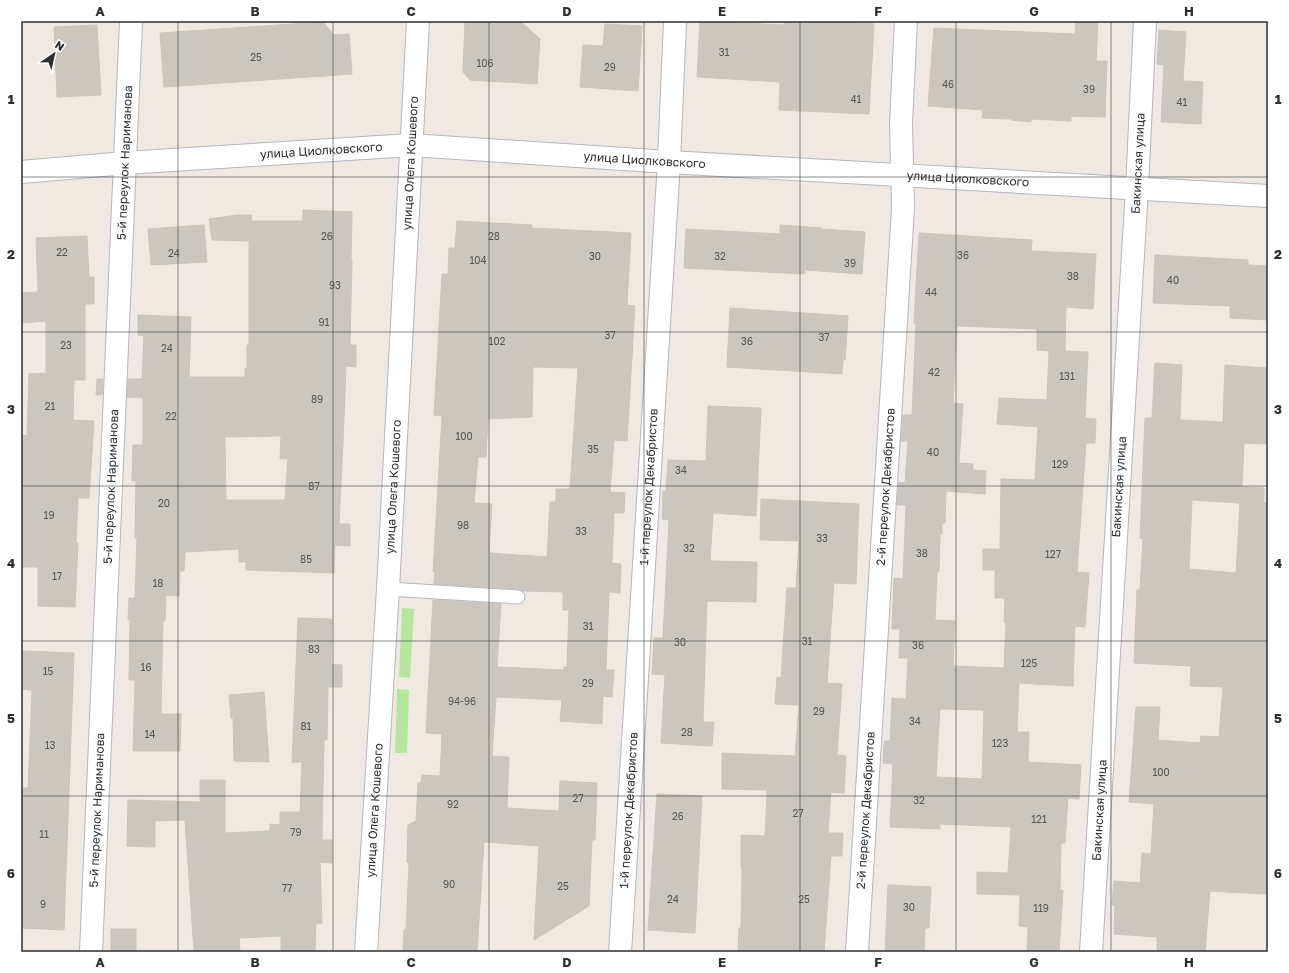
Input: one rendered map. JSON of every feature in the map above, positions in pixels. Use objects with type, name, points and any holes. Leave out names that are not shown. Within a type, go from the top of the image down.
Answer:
[{"type":"street","name":"5-й переулок Нариманова","points":[[91,952],[131,21]]},
{"type":"street","name":"улица Олега Кошевого","points":[[366,952],[388,589],[418,21]]},
{"type":"street","name":"1-й переулок Декабристов","points":[[620,952],[669,162],[676,21]]},
{"type":"street","name":"2-й переулок Декабристов","points":[[857,952],[903,208],[901,123],[906,21]]},
{"type":"street","name":"Бакинская улица","points":[[1091,952],[1137,188],[1145,21]]},
{"type":"street","name":"улица Циолковского","points":[[21,172],[125,163],[411,145],[669,162],[1268,196]]},
{"type":"lane","points":[[388,589],[518,596]]},
{"type":"green space","points":[[402,608],[414,609],[410,678],[399,677]]},
{"type":"green space","points":[[397,689],[409,690],[407,753],[395,753]]},
{"type":"building","points":[[465,21],[520,21],[540,39],[537,84],[470,80],[463,72]]},
{"type":"building","points":[[700,21],[784,25],[784,21],[830,21],[874,24],[869,114],[779,110],[780,82],[697,77]]},
{"type":"building","points":[[1076,21],[1098,21],[1096,61],[1107,61],[1105,117],[1071,116],[1071,121],[1031,119],[1031,122],[1011,119],[982,118],[983,110],[928,106],[934,28],[1075,34]]},
{"type":"building","points":[[323,22],[334,35],[349,34],[352,74],[164,87],[160,33]]},
{"type":"building","points":[[605,24],[642,26],[638,91],[580,87],[583,45],[603,46]]},
{"type":"building","points":[[97,25],[101,95],[57,97],[54,27]]},
{"type":"building","points":[[1159,30],[1186,32],[1183,81],[1203,82],[1201,124],[1161,122],[1164,65],[1157,64]]},
{"type":"building","points":[[303,210],[352,212],[350,345],[356,345],[356,367],[346,366],[339,524],[350,524],[350,546],[335,545],[334,573],[246,570],[246,562],[239,562],[239,549],[185,552],[184,571],[180,571],[179,596],[166,595],[165,621],[163,621],[161,714],[181,714],[180,751],[133,751],[135,680],[129,680],[130,620],[128,620],[129,598],[135,598],[137,538],[135,538],[136,481],[132,481],[133,445],[143,445],[143,398],[127,397],[128,379],[142,379],[144,336],[138,335],[138,315],[191,317],[189,377],[245,377],[245,368],[247,368],[247,345],[249,345],[249,241],[212,240],[209,219],[237,215],[252,215],[251,221],[303,221]],"holes":[[[281,436],[280,459],[288,459],[285,500],[226,500],[225,437]]]},
{"type":"building","points":[[457,221],[532,225],[532,228],[631,233],[627,305],[635,306],[627,441],[614,440],[610,492],[625,493],[624,513],[614,513],[612,563],[621,564],[620,593],[609,592],[606,670],[614,670],[612,697],[603,696],[602,724],[560,721],[562,700],[496,697],[492,756],[509,757],[507,808],[559,811],[560,781],[597,783],[595,840],[592,840],[589,906],[534,940],[539,846],[484,842],[477,952],[403,952],[404,930],[406,930],[409,863],[407,862],[408,825],[416,821],[418,783],[421,783],[422,775],[440,776],[442,734],[426,733],[433,600],[501,604],[497,667],[564,670],[564,667],[567,667],[569,610],[563,610],[563,592],[523,591],[518,589],[434,584],[435,572],[433,572],[442,416],[434,415],[442,274],[448,274],[449,248],[455,248]],"holes":[[[533,367],[578,368],[570,489],[556,489],[556,502],[550,502],[547,557],[489,553],[492,504],[474,503],[478,457],[486,457],[488,419],[532,417]]]},
{"type":"building","points":[[204,225],[207,262],[151,265],[148,229]]},
{"type":"building","points":[[780,225],[865,232],[862,274],[805,270],[805,274],[684,268],[686,229],[780,234]]},
{"type":"building","points":[[919,233],[1032,240],[1031,251],[1096,254],[1093,309],[1066,307],[1065,351],[1088,352],[1085,418],[1096,419],[1095,443],[1086,443],[1077,572],[1089,573],[1085,627],[1075,626],[1073,686],[1019,683],[1017,732],[1029,732],[1028,762],[1081,765],[1079,799],[1068,798],[1065,843],[1061,843],[1060,890],[1063,890],[1059,952],[1027,952],[1028,927],[1019,926],[1020,895],[977,894],[977,872],[1008,873],[1011,827],[940,824],[940,829],[890,827],[893,764],[883,763],[884,741],[890,741],[892,698],[906,699],[908,658],[899,658],[900,629],[892,629],[894,578],[903,579],[906,505],[897,505],[899,482],[905,483],[908,441],[901,441],[903,415],[912,415],[916,323],[914,323]],"holes":[[[957,326],[1037,329],[1037,350],[1049,351],[1047,400],[999,398],[997,424],[1038,427],[1035,480],[1001,479],[1000,549],[983,549],[983,570],[995,570],[995,598],[1005,598],[1004,622],[1006,622],[1004,668],[953,666],[955,621],[935,620],[937,572],[939,572],[940,534],[942,534],[942,523],[945,523],[946,491],[985,494],[986,471],[973,470],[973,464],[959,463],[963,404],[953,403]],[[940,709],[984,710],[982,779],[936,777]]]},
{"type":"building","points":[[87,236],[89,277],[94,277],[94,304],[85,304],[85,380],[74,380],[73,420],[94,421],[89,498],[78,498],[76,543],[78,543],[75,607],[38,606],[38,567],[21,567],[21,435],[27,436],[29,374],[46,373],[46,321],[21,323],[21,293],[38,292],[36,238]]},
{"type":"building","points":[[1155,255],[1248,260],[1248,265],[1268,266],[1268,320],[1230,318],[1230,306],[1153,303]]},
{"type":"building","points":[[730,308],[848,316],[845,360],[843,360],[842,374],[727,367]]},
{"type":"building","points":[[1155,363],[1182,365],[1180,420],[1223,422],[1225,365],[1268,368],[1268,444],[1244,443],[1242,487],[1264,488],[1264,503],[1268,503],[1268,872],[1266,894],[1210,891],[1205,952],[1157,952],[1157,937],[1114,934],[1115,905],[1112,905],[1114,881],[1140,883],[1142,853],[1151,854],[1154,804],[1129,802],[1136,707],[1160,707],[1158,740],[1200,743],[1201,736],[1219,737],[1223,687],[1190,686],[1191,666],[1134,663],[1137,590],[1140,590],[1143,539],[1140,538],[1145,418],[1152,418]],"holes":[[[1192,500],[1240,503],[1236,573],[1189,569]]]},
{"type":"building","points":[[97,379],[103,379],[102,395],[96,395]]},
{"type":"building","points":[[708,406],[761,408],[756,516],[713,513],[710,561],[757,562],[756,602],[707,601],[703,722],[714,722],[712,746],[661,743],[665,675],[652,674],[654,638],[663,638],[669,520],[662,519],[663,491],[666,491],[668,460],[706,461]]},
{"type":"building","points":[[761,499],[859,504],[856,584],[834,583],[827,683],[842,684],[837,755],[846,756],[844,793],[831,792],[828,833],[843,833],[842,856],[831,856],[824,952],[738,952],[739,928],[741,928],[741,835],[765,836],[767,790],[722,789],[722,753],[795,756],[799,705],[775,704],[777,677],[781,678],[787,588],[796,588],[799,541],[760,540]]},
{"type":"building","points":[[298,618],[332,619],[331,664],[342,665],[342,687],[328,687],[327,740],[324,740],[322,840],[332,840],[332,863],[320,862],[322,923],[316,924],[315,952],[281,952],[281,936],[239,938],[240,951],[194,952],[185,820],[155,821],[155,847],[127,846],[128,800],[200,802],[200,780],[225,780],[225,833],[270,831],[270,824],[280,825],[280,812],[300,812],[302,762],[292,762]]},
{"type":"building","points":[[23,651],[74,653],[64,930],[21,928],[21,788],[28,788],[32,690],[22,689]]},
{"type":"building","points":[[264,692],[269,762],[234,761],[233,717],[231,718],[229,695]]},
{"type":"building","points":[[657,794],[702,796],[695,933],[648,930]]},
{"type":"building","points":[[888,885],[931,887],[929,928],[925,928],[924,952],[885,952]]},
{"type":"building","points":[[111,929],[136,929],[136,952],[111,952]]}]
